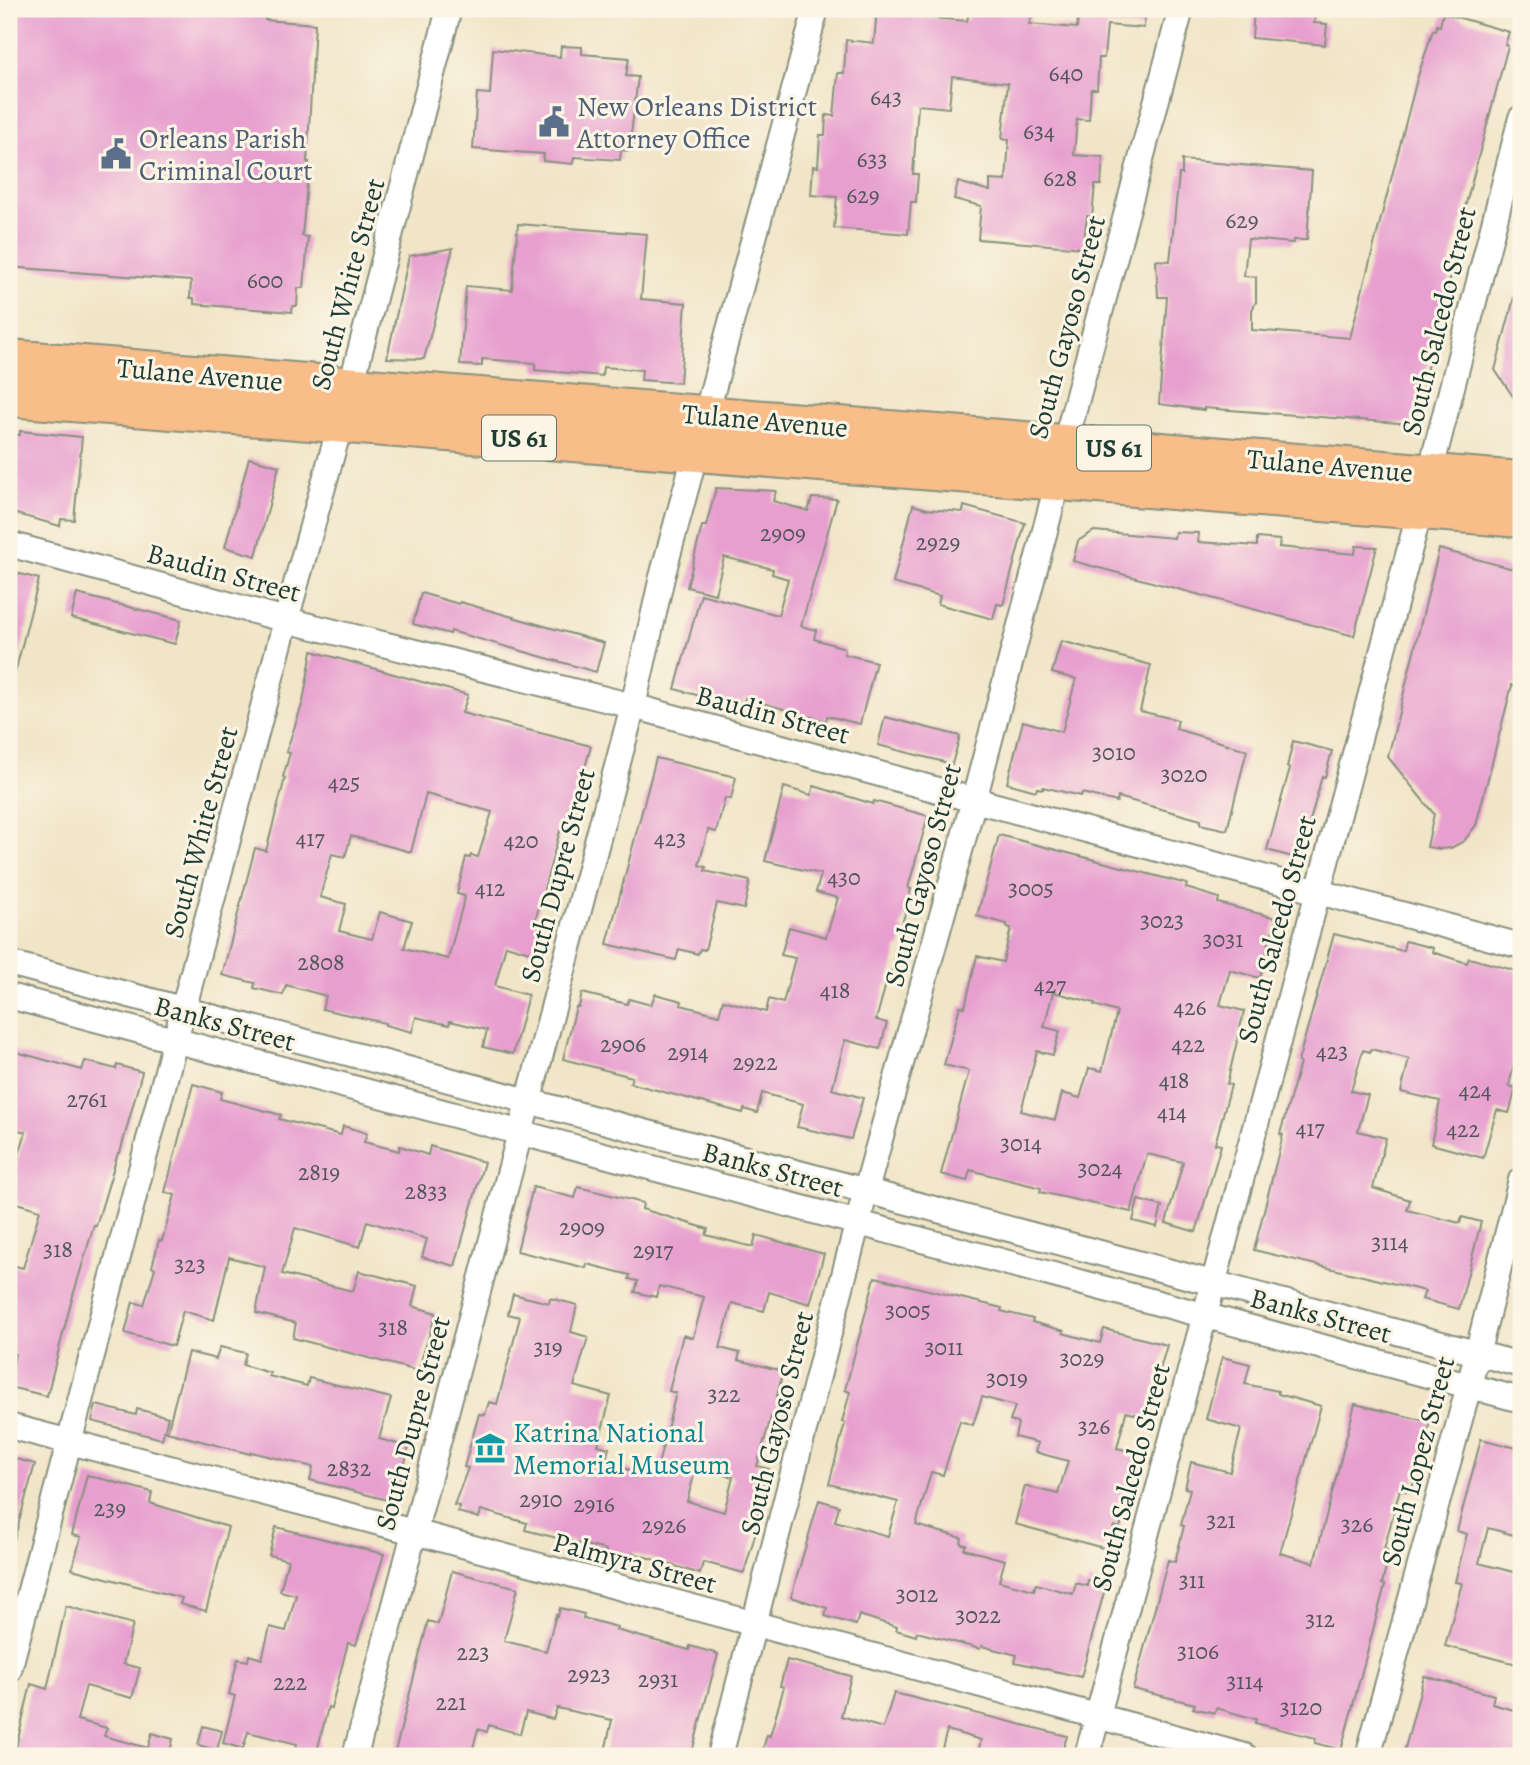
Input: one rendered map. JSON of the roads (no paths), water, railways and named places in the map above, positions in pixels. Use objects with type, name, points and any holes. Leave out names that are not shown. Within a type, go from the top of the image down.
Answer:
[{"type":"main road","name":"Tulane Avenue","points":[[9,359],[706,415],[1419,510],[1521,518]]},
{"type":"main road","name":"Tulane Avenue","points":[[9,397],[696,452],[1430,473],[1521,481]]},
{"type":"street","name":"South White Street","points":[[9,1670],[449,9]]},
{"type":"street","name":"South Dupre Street","points":[[355,1756],[633,706],[662,577],[816,9]]},
{"type":"street","name":"South Gayoso Street","points":[[720,1756],[866,1190],[974,800],[1181,9]]},
{"type":"street","name":"South Salcedo Street","points":[[1087,1756],[1430,473],[1521,118]]},
{"type":"street","points":[[1480,514],[1521,527]]},
{"type":"street","name":"Baudin Street","points":[[9,544],[286,620],[633,706],[1521,946]]},
{"type":"street","name":"Banks Street","points":[[9,963],[1521,1365]]},
{"type":"street","name":"Banks Street","points":[[9,996],[1521,1400]]},
{"type":"street","name":"South Lopez Street","points":[[1368,1756],[1469,1386],[1521,1180]]},
{"type":"street","name":"Palmyra Street","points":[[9,1426],[1245,1756]]},
{"type":"place","name":"New Orleans District Attorney Office","points":[[554,122]]},
{"type":"place","name":"Orleans Parish Criminal Court","points":[[116,154]]},
{"type":"place","name":"Katrina National Memorial Museum","points":[[490,1448]]}]
